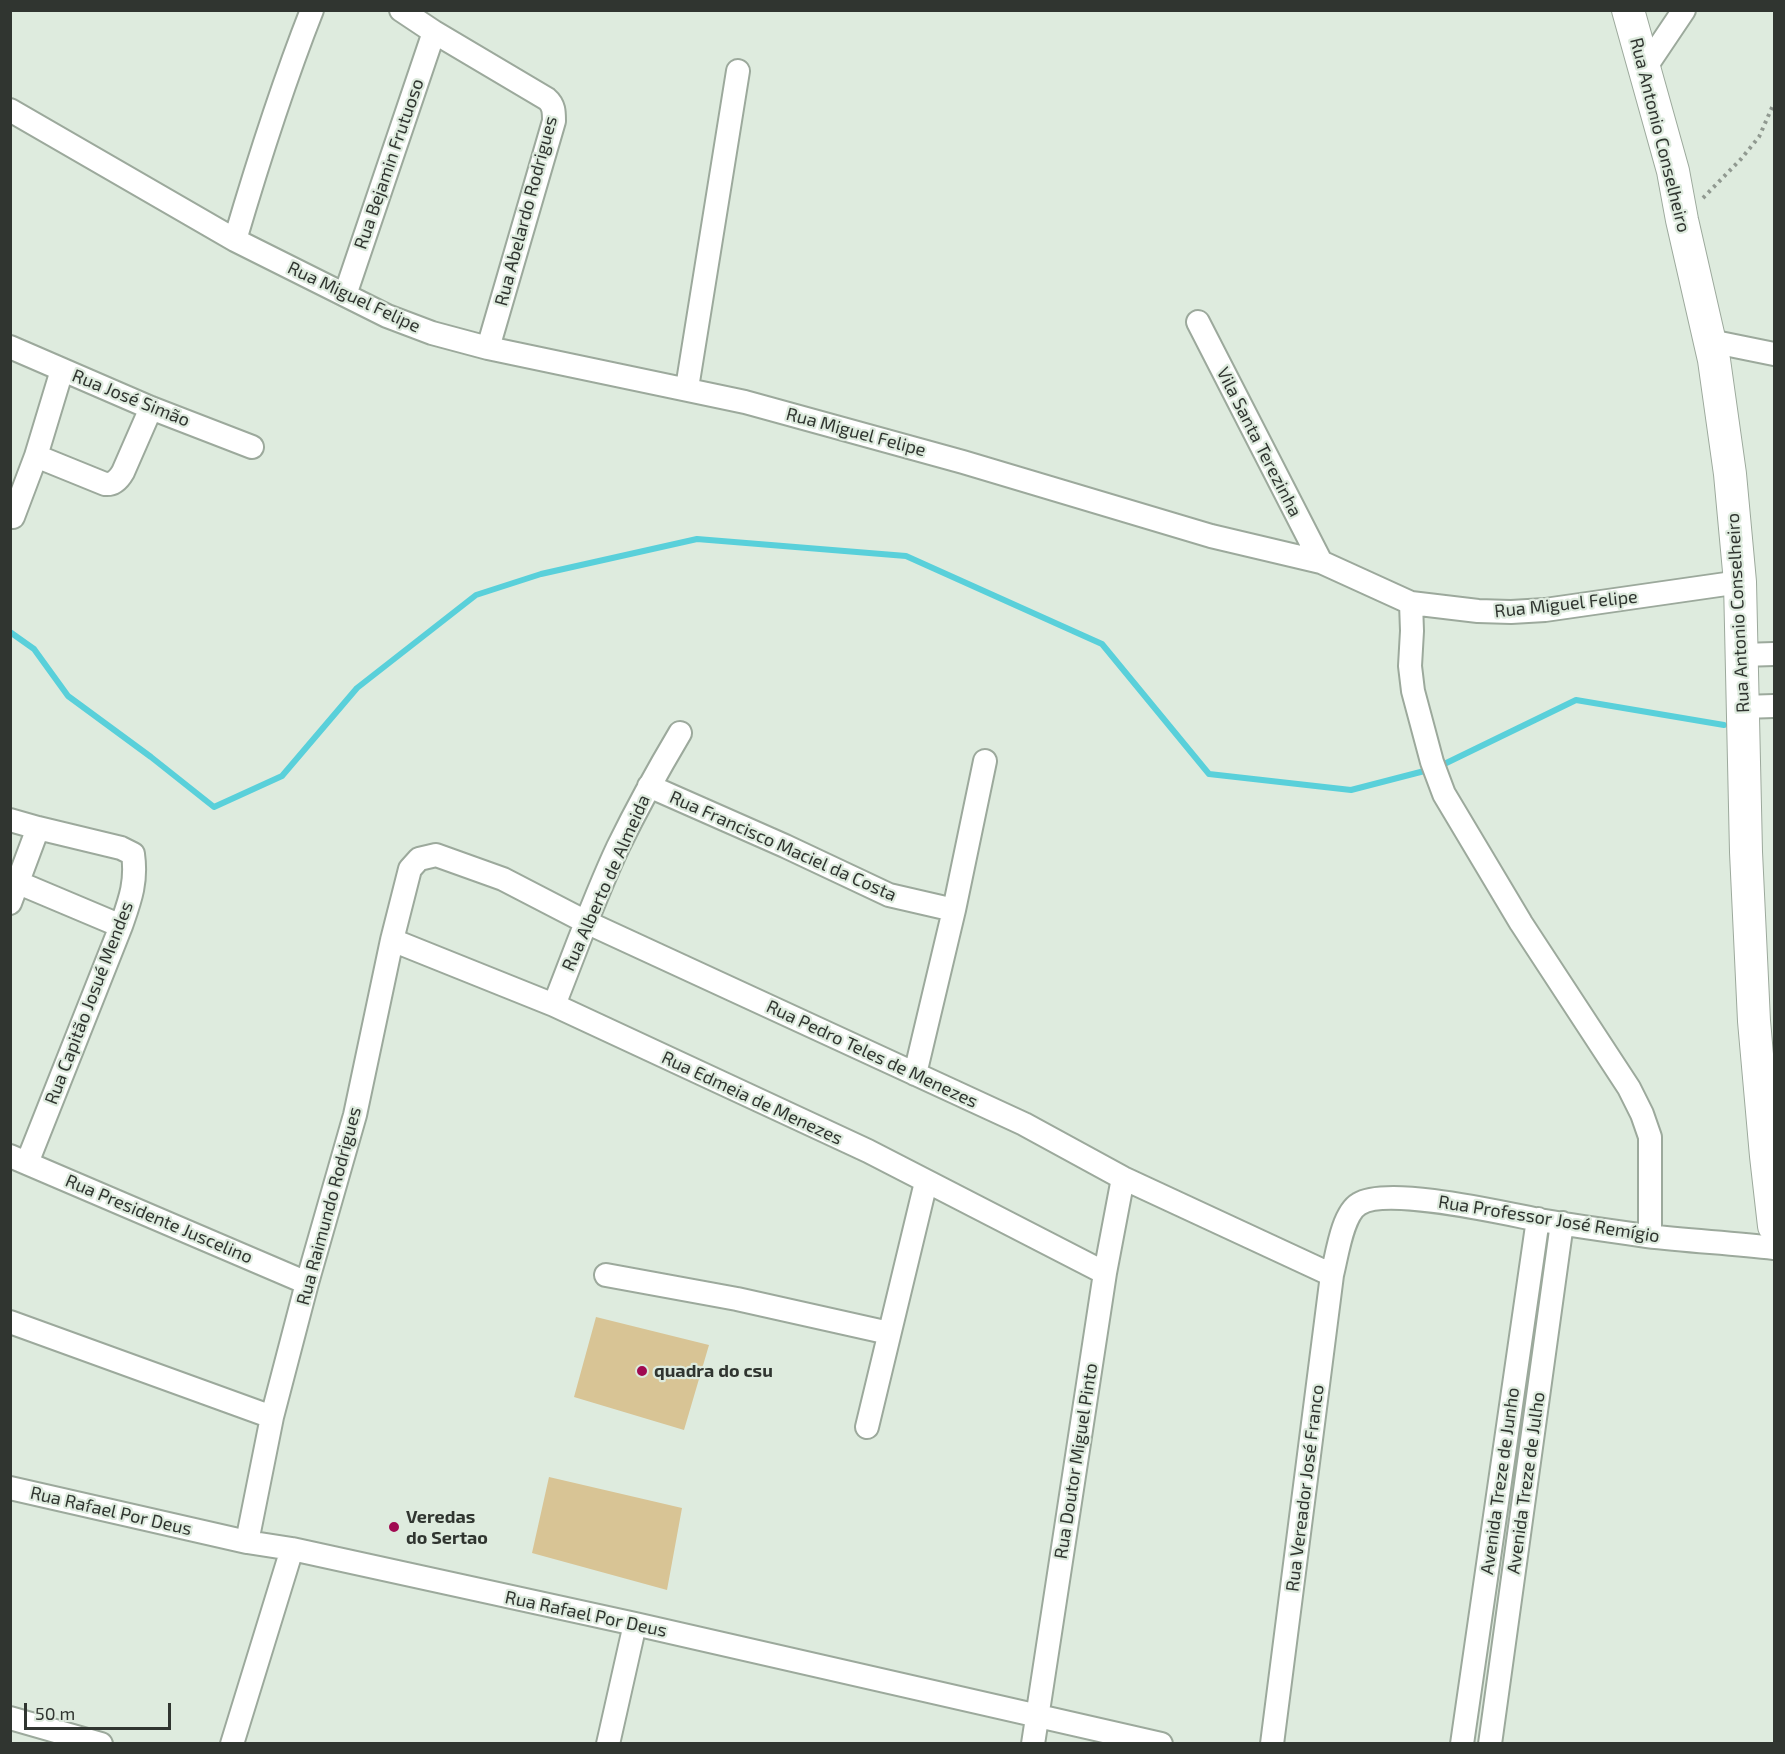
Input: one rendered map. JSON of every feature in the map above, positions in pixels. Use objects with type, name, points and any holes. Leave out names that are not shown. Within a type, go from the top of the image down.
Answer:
[{"type":"street","points":[[235,240],[263,144],[312,10]]},
{"type":"street","name":"Rua Abelardo Rodrigues","points":[[401,10],[547,99],[552,103],[554,110],[554,121],[488,348]]},
{"type":"street","name":"Rua Antonio Conselheiro","points":[[1628,10],[1673,171],[1710,341],[1730,474],[1740,582],[1746,852],[1764,1021],[1766,1156],[1774,1226]]},
{"type":"street","points":[[1645,68],[1684,10]]},
{"type":"street","name":"Rua Bejamin Frutuoso","points":[[345,295],[434,32]]},
{"type":"street","points":[[687,388],[738,71]]},
{"type":"street","name":"Rua Miguel Felipe","points":[[10,110],[235,240],[387,316],[432,333],[488,348],[745,402],[963,462],[1211,536],[1321,562],[1411,603],[1479,611],[1545,610],[1740,582]]},
{"type":"street","name":"Vila Santa Terezinha","points":[[1198,322],[1321,562]]},
{"type":"street","points":[[1710,341],[1774,354]]},
{"type":"street","name":"Rua José Simão","points":[[10,347],[151,408],[252,447]]},
{"type":"street","points":[[13,517],[36,456],[62,370]]},
{"type":"street","points":[[36,456],[105,484],[113,484],[123,472],[151,408]]},
{"type":"street","points":[[1411,603],[1410,666],[1413,691],[1432,762],[1444,794],[1521,923],[1629,1088],[1642,1114],[1650,1137],[1650,1236]]},
{"type":"street","points":[[1742,655],[1774,654]]},
{"type":"street","points":[[1743,707],[1774,706]]},
{"type":"street","name":"Rua Alberto de Almeida","points":[[554,1005],[586,921],[618,847],[649,786],[680,733]]},
{"type":"street","points":[[915,1074],[954,910],[985,761]]},
{"type":"street","name":"Rua Francisco Maciel da Costa","points":[[649,786],[889,895],[954,910]]},
{"type":"street","points":[[10,820],[38,828],[15,893],[121,926]]},
{"type":"street","name":"Rua Capitão Josué Mendes","points":[[19,1159],[121,926],[133,890],[135,870],[133,854],[121,848],[38,828]]},
{"type":"street","name":"Rua Pedro Teles de Menezes","points":[[410,868],[424,857],[442,856],[502,879],[586,921],[1024,1124],[1123,1178],[1332,1275]]},
{"type":"street","name":"Rua Raimundo Rodrigues","points":[[247,1542],[272,1417],[355,1115],[392,940],[410,868]]},
{"type":"street","name":"Rua Edmeia de Menezes","points":[[392,940],[554,1005],[868,1152],[1105,1273]]},
{"type":"street","name":"Rua Presidente Juscelino","points":[[19,1159],[308,1283]]},
{"type":"street","name":"Rua Doutor Miguel Pinto","points":[[1033,1743],[1105,1273],[1123,1178]]},
{"type":"street","points":[[867,1427],[926,1182]]},
{"type":"street","name":"Rua Professor José Remígio","points":[[1343,1233],[1348,1214],[1358,1204],[1369,1199],[1406,1198],[1452,1203],[1538,1220],[1650,1236],[1774,1248]]},
{"type":"street","name":"Avenida Treze de Junho","points":[[1462,1743],[1538,1220]]},
{"type":"street","name":"Avenida Treze de Julho","points":[[1490,1743],[1562,1223]]},
{"type":"street","name":"Rua Vereador José Franco","points":[[1272,1743],[1332,1275],[1343,1233]]},
{"type":"street","points":[[606,1275],[737,1299],[889,1333]]},
{"type":"street","points":[[10,1322],[272,1417]]},
{"type":"street","name":"Rua Rafael Por Deus","points":[[10,1488],[247,1542],[292,1549],[635,1624],[1161,1743]]},
{"type":"street","points":[[232,1743],[292,1549]]},
{"type":"street","points":[[608,1743],[635,1624]]},
{"type":"street","points":[[10,1718],[101,1743]]},
{"type":"path","points":[[1682,220],[1759,137],[1774,103]]},
{"type":"shaded area","name":"quadra do csu","points":[[596,1317],[709,1345],[684,1430],[574,1397]]},
{"type":"shaded area","points":[[549,1477],[682,1508],[667,1590],[532,1553]]},
{"type":"waterway","points":[[10,632],[34,649],[68,696],[214,807],[282,776],[357,688],[476,595],[541,574],[697,539],[906,556],[1102,644],[1209,774],[1351,790],[1436,768],[1576,700],[1724,725]]},
{"type":"place","name":"quadra do csu","points":[[642,1371]]},
{"type":"place","name":"Veredas do Sertao","points":[[394,1527]]}]
